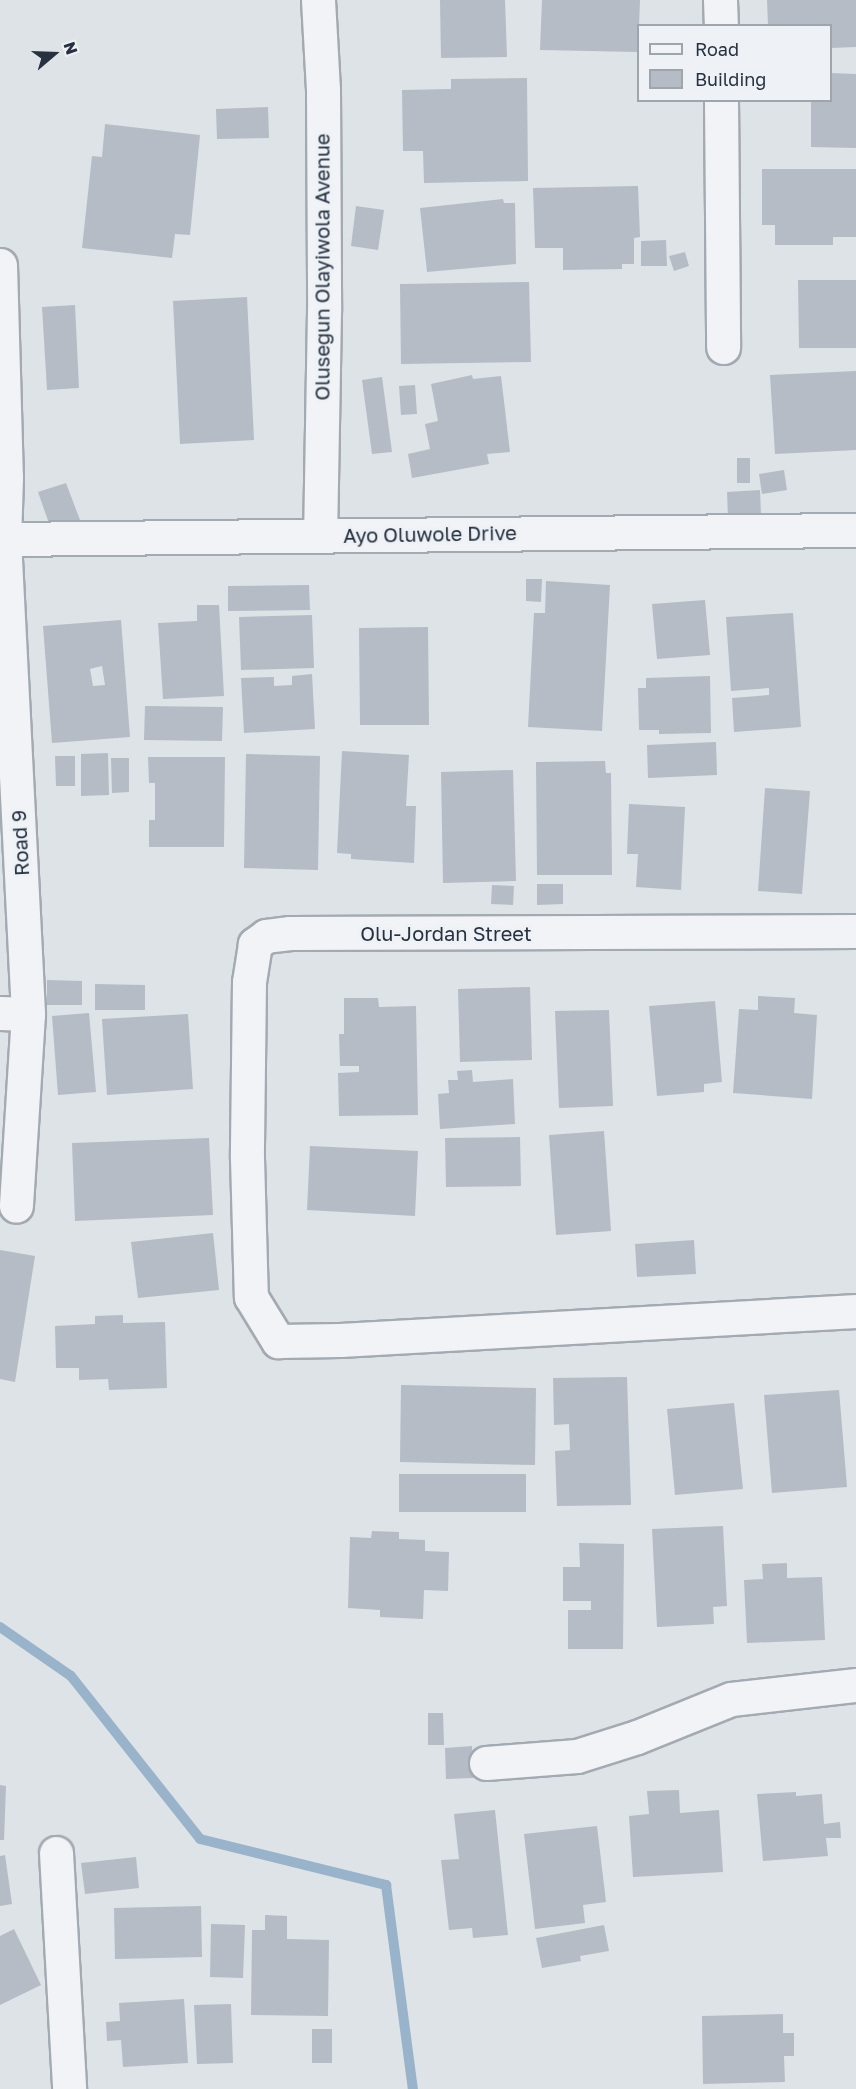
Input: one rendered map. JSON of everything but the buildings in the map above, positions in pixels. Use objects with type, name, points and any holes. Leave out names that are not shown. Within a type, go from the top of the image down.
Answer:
[{"type":"street","name":"Olusegun Olayiwola Avenue","points":[[318,0],[323,90],[324,288],[320,535]]},
{"type":"street","points":[[720,0],[721,24]]},
{"type":"street","points":[[721,102],[723,347]]},
{"type":"street","name":"Road 9","points":[[0,265],[6,477],[4,539],[16,1206]]},
{"type":"street","name":"Ayo Oluwole Drive","points":[[4,539],[856,530]]},
{"type":"street","name":"Olu-Jordan Street","points":[[856,932],[302,933],[266,936],[255,944],[249,982],[247,1158],[251,1297],[278,1341],[856,1311]]},
{"type":"street","points":[[486,1762],[577,1756],[638,1737],[730,1699],[856,1685]]},
{"type":"street","points":[[56,1853],[69,2089]]},
{"type":"waterway","points":[[0,1627],[71,1676],[200,1839],[386,1885],[413,2089]]}]
